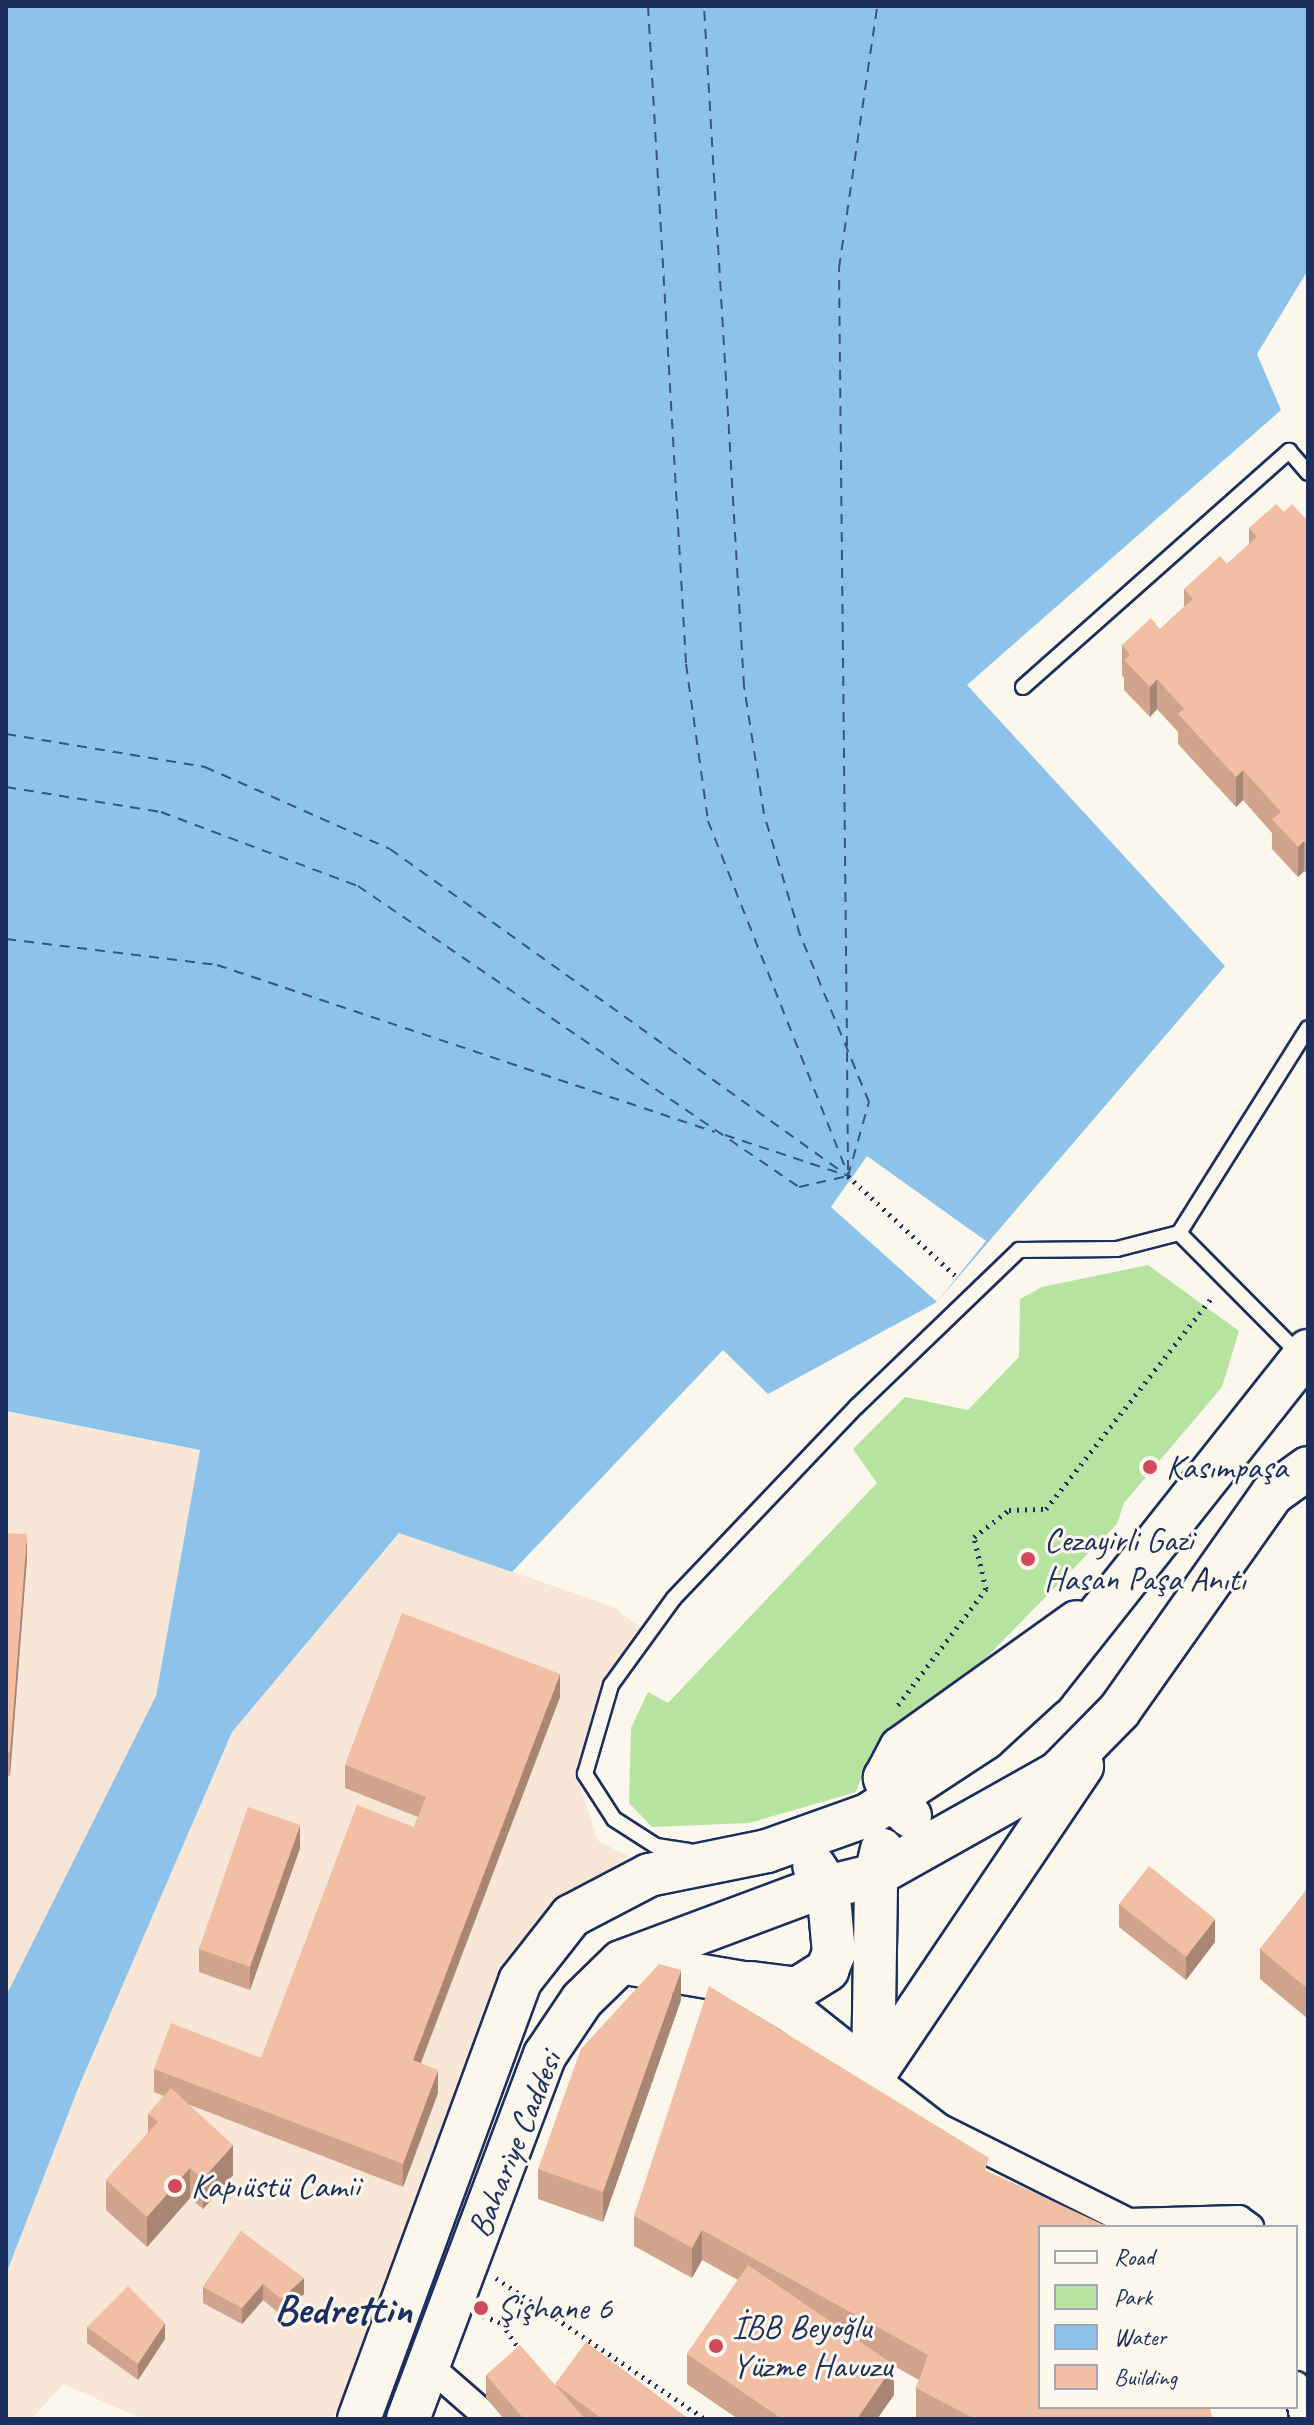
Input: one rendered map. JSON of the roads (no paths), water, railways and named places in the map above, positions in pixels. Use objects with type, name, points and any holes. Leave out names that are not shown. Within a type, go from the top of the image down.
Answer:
[{"type":"main road","points":[[359,2419],[496,2038],[520,1981],[545,1945],[571,1916],[649,1875],[767,1851],[816,1837],[894,1802],[985,1738],[1044,1684],[1305,1354]]},
{"type":"main road","points":[[873,2076],[1119,1711],[1308,1443]]},
{"type":"main road","points":[[1272,1494],[1308,1468]]},
{"type":"main road","name":"Bahariye Caddesi","points":[[408,2419],[545,2055],[582,2000],[621,1962],[826,1887],[876,1875],[964,1830],[1058,1773],[1119,1711]]},
{"type":"main road","points":[[894,1802],[916,1822],[964,1830]]},
{"type":"main road","points":[[873,2076],[876,1875],[894,1802]]},
{"type":"main road","points":[[621,1962],[797,1989],[827,1970],[834,1953],[826,1887],[818,1867],[767,1851]]},
{"type":"main road","points":[[743,1983],[795,2014],[873,2076]]},
{"type":"street","points":[[873,2076],[939,2127],[1129,2222],[1239,2219],[1247,2225]]},
{"type":"street","points":[[428,2365],[490,2419]]},
{"type":"street","points":[[1298,2394],[1304,2419]]},
{"type":"lane","points":[[1023,687],[1289,451],[1308,473]]},
{"type":"lane","points":[[767,1851],[724,1856],[656,1846],[614,1819],[585,1774],[611,1685],[674,1598],[857,1406],[1019,1250],[1117,1249],[1179,1233],[1308,1028]]},
{"type":"lane","points":[[1179,1233],[1305,1354]]},
{"type":"water","points":[[6,6],[1308,6],[1308,270],[1257,354],[1281,410],[967,685],[1225,966],[937,1302],[768,1394],[723,1350],[512,1572],[399,1533],[232,1732],[79,2086],[6,2274],[6,1996],[156,1696],[200,1450],[6,1411]]},
{"type":"place","name":"Kasımpaşa","points":[[1150,1467]]},
{"type":"place","name":"Cezayirli Gazi Hasan Paşa Anıtı","points":[[1028,1559]]},
{"type":"place","name":"Kapıüstü Camii","points":[[175,2186]]},
{"type":"place","name":"Şişhane 6","points":[[481,2308]]},
{"type":"place","name":"İBB Beyoğlu Yüzme Havuzu","points":[[716,2346]]},
{"type":"district","name":"Bedrettin","points":[[343,2310]]}]
